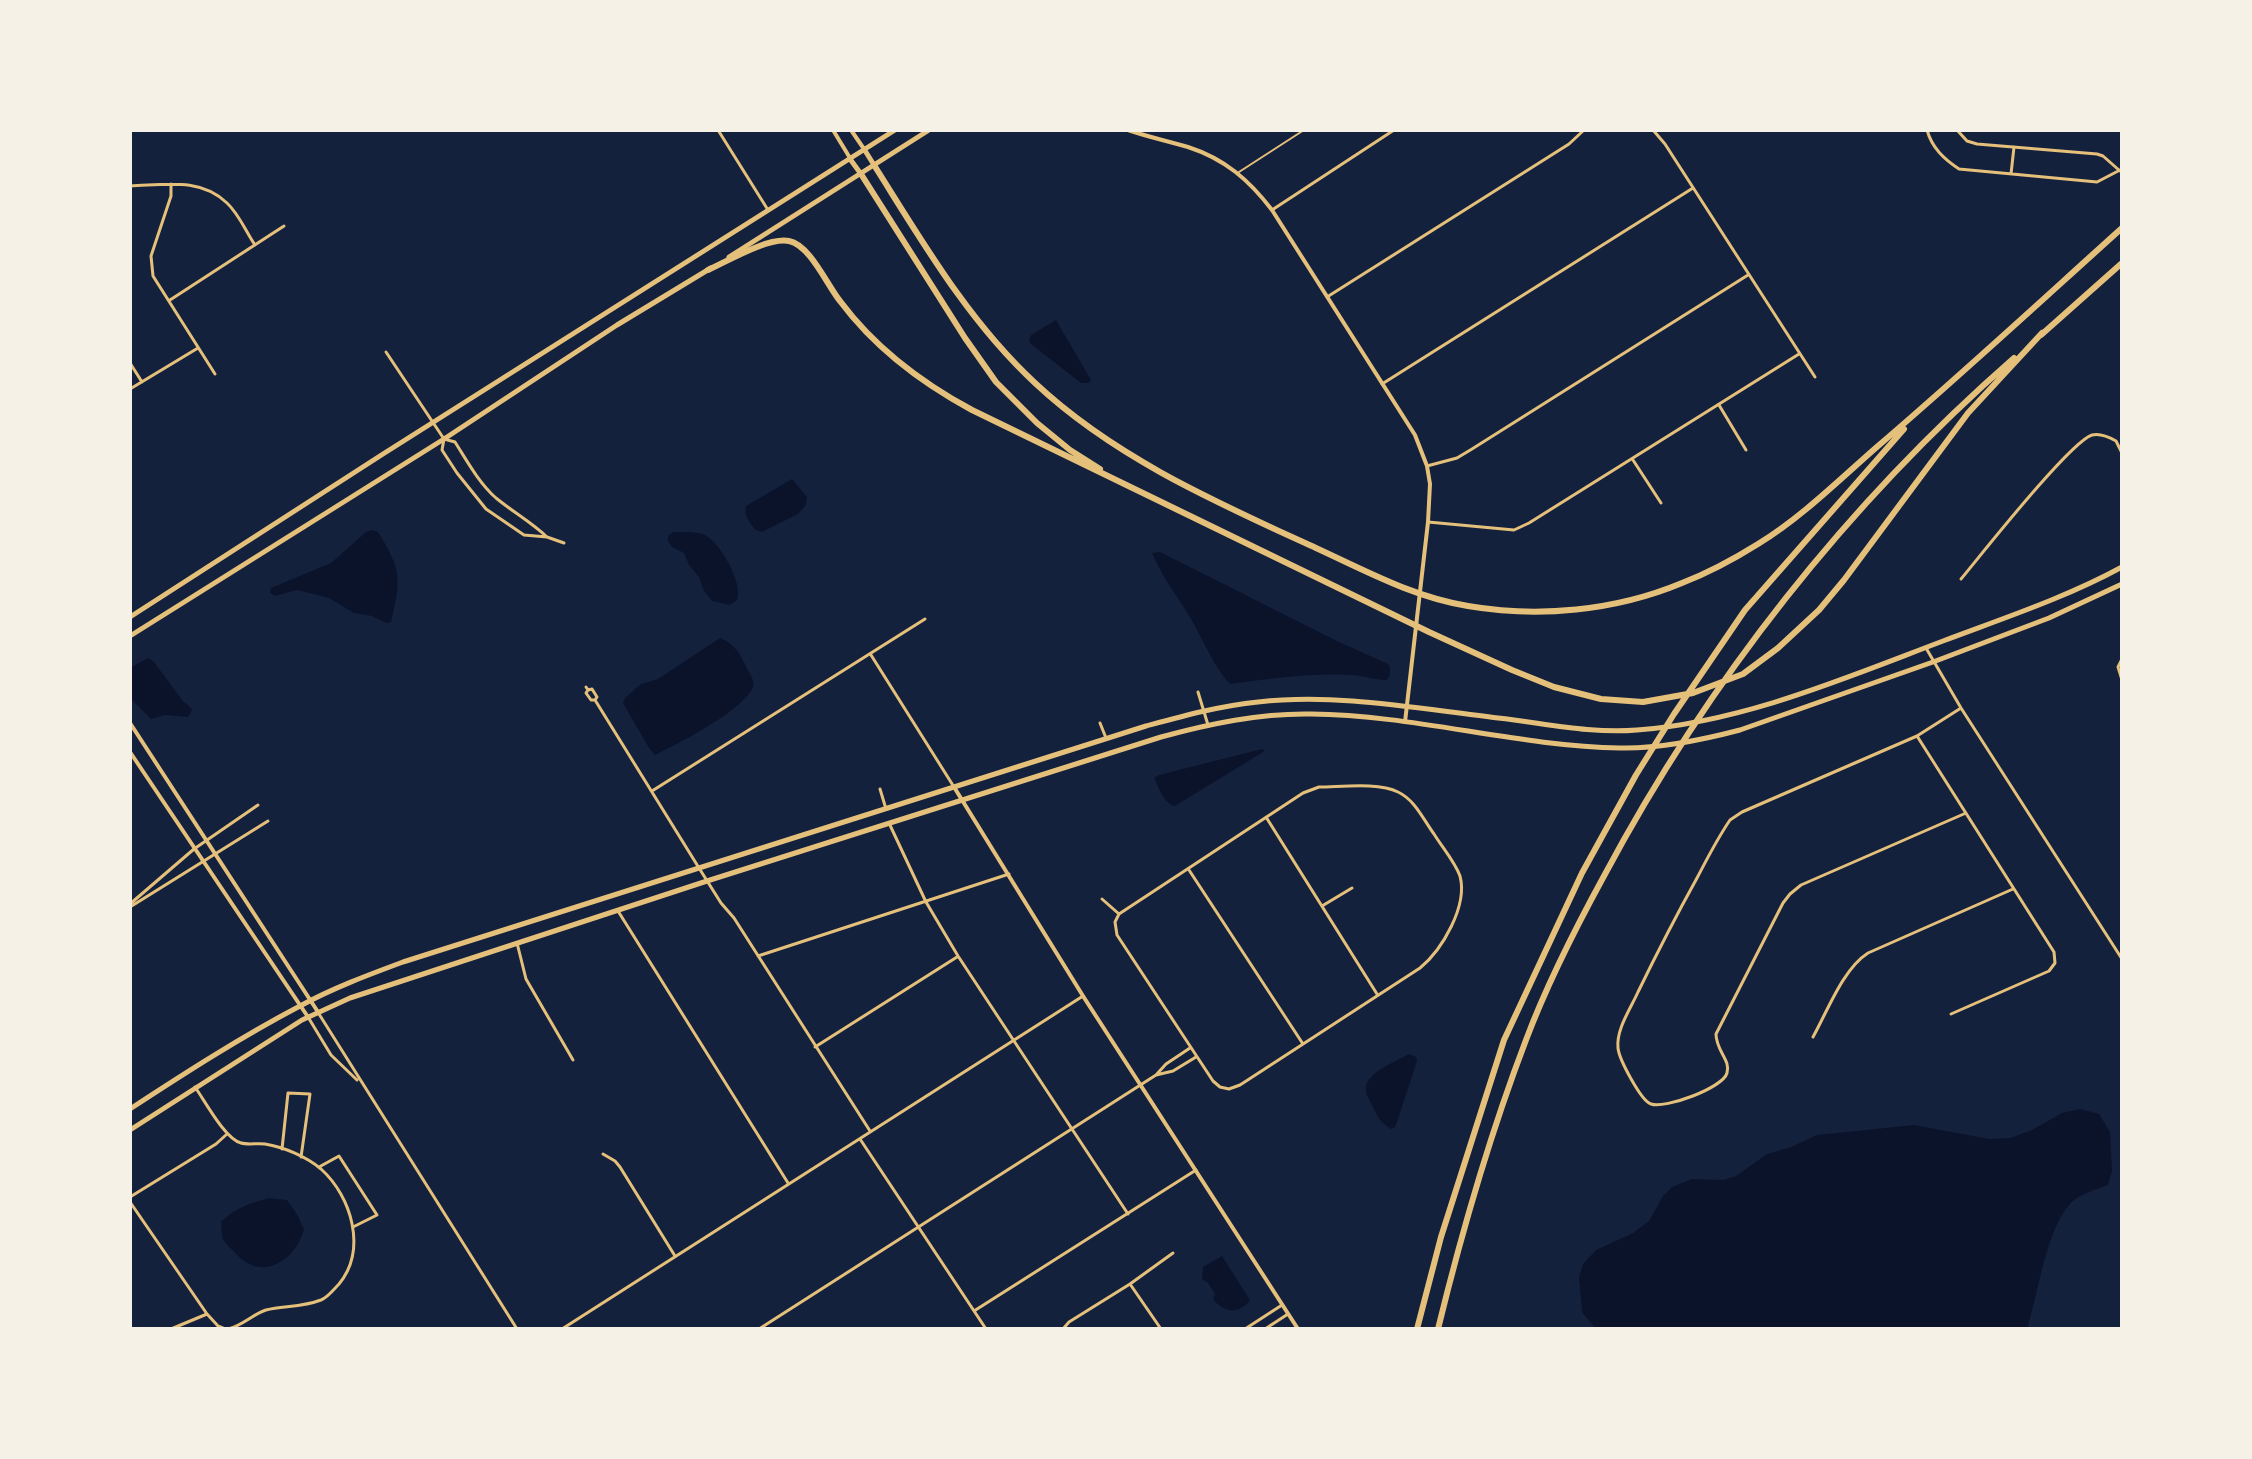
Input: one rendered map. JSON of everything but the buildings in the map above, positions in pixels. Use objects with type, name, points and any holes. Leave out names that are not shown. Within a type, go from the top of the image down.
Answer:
[{"type":"highway","points":[[874,165],[946,278],[1004,353],[1071,414],[1116,445],[1200,493],[1410,591],[1499,610],[1548,612],[1594,608],[1642,597],[1680,584],[1760,543],[1798,515],[1922,408],[2122,228]]},
{"type":"highway","points":[[861,174],[996,382],[1037,423],[1104,473],[1429,632],[1554,687],[1601,699],[1643,702],[1693,693],[1743,674],[1778,648],[1819,610],[1968,413],[2042,333]]},
{"type":"highway","points":[[708,270],[773,242],[797,244],[807,253],[856,321],[883,350],[919,378],[972,410],[1104,473]]},
{"type":"highway","points":[[1438,1329],[1479,1178],[1526,1038],[1578,924],[1671,758],[1773,613],[1864,506],[1961,405],[2122,263]]},
{"type":"highway","points":[[1417,1329],[1441,1237],[1504,1040],[1582,873],[1674,714],[1745,610],[1922,408]]},
{"type":"main road","points":[[130,617],[895,130]]},
{"type":"main road","points":[[130,636],[444,439],[607,331],[929,130]]},
{"type":"main road","points":[[864,149],[874,165]]},
{"type":"main road","points":[[850,159],[861,174]]},
{"type":"main road","points":[[130,1109],[186,1072],[311,1000],[403,962],[1106,738],[1205,710],[1258,702],[1350,701],[1593,730],[1636,731],[1715,718],[1772,703],[2068,594],[2122,567]]},
{"type":"main road","points":[[130,1130],[308,1017],[350,998],[1161,737],[1208,725],[1309,714],[1361,716],[1565,745],[1623,748],[1709,738],[1933,662],[2058,614],[2122,584]]},
{"type":"street","points":[[718,130],[768,210]]},
{"type":"street","points":[[833,130],[850,159]]},
{"type":"street","points":[[851,130],[864,149]]},
{"type":"street","points":[[1128,130],[1213,157],[1253,186],[1272,210],[1415,435],[1427,466],[1430,484],[1405,722]]},
{"type":"street","points":[[1272,210],[1394,130]]},
{"type":"street","points":[[1327,297],[1569,144],[1584,130]]},
{"type":"street","points":[[1653,130],[1815,377]]},
{"type":"street","points":[[1927,130],[1942,158],[1959,169],[2097,182],[2121,170],[2097,154],[1973,143],[1963,138],[1957,130]]},
{"type":"street","points":[[2011,174],[2014,147]]},
{"type":"street","points":[[171,184],[171,196],[150,265],[153,276],[215,374]]},
{"type":"street","points":[[130,186],[191,184],[205,188],[227,203],[255,245]]},
{"type":"street","points":[[1382,384],[1693,188]]},
{"type":"street","points":[[168,301],[284,226]]},
{"type":"street","points":[[1427,466],[1457,458],[1748,275]]},
{"type":"street","points":[[130,389],[198,348]]},
{"type":"street","points":[[386,352],[444,439],[455,443],[495,497],[547,537]]},
{"type":"street","points":[[1428,522],[1514,530],[1799,354]]},
{"type":"street","points":[[130,363],[142,382]]},
{"type":"street","points":[[1719,404],[1746,450]]},
{"type":"street","points":[[1961,579],[2079,444],[2092,435],[2104,436],[2116,441],[2122,453]]},
{"type":"street","points":[[444,439],[442,450],[486,509],[524,535],[547,537],[564,543]]},
{"type":"street","points":[[1632,458],[1661,503]]},
{"type":"street","points":[[652,791],[925,619]]},
{"type":"street","points":[[1926,648],[2122,959]]},
{"type":"street","points":[[871,654],[1083,996],[1298,1329]]},
{"type":"street","points":[[2122,659],[2118,667],[2122,680]]},
{"type":"street","points":[[587,688],[586,693],[591,700],[595,700],[707,881],[870,1131]]},
{"type":"street","points":[[1198,692],[1208,725]]},
{"type":"street","points":[[1961,708],[1917,736],[1730,820],[1662,942],[1621,1030],[1617,1046],[1621,1061],[1645,1100],[1652,1105],[1661,1105],[1697,1095],[1724,1080],[1728,1062],[1716,1044],[1716,1034],[1790,894],[1801,885],[1966,813]]},
{"type":"street","points":[[130,723],[311,1000],[360,1083],[517,1329]]},
{"type":"street","points":[[1100,723],[1106,738]]},
{"type":"street","points":[[1917,736],[2054,952],[2055,963],[2049,971],[1951,1014]]},
{"type":"street","points":[[130,752],[331,1055],[360,1083]]},
{"type":"street","points":[[1319,787],[1388,788],[1411,800],[1459,873],[1462,890],[1460,906],[1432,959],[1240,1085],[1229,1089],[1213,1081],[1196,1057],[1117,935],[1115,922],[1119,914],[1266,817],[1303,793],[1319,787]]},
{"type":"street","points":[[880,789],[886,809]]},
{"type":"street","points":[[130,905],[194,849],[258,805]]},
{"type":"street","points":[[1266,817],[1377,995]]},
{"type":"street","points":[[130,905],[268,821]]},
{"type":"street","points":[[889,823],[926,902],[958,956],[1128,1214]]},
{"type":"street","points":[[1188,869],[1303,1044]]},
{"type":"street","points":[[758,956],[1009,874]]},
{"type":"street","points":[[1322,906],[1352,888]]},
{"type":"street","points":[[1813,1037],[1857,960],[2013,889]]},
{"type":"street","points":[[1102,899],[1119,914]]},
{"type":"street","points":[[618,910],[788,1183]]},
{"type":"street","points":[[517,943],[526,979],[573,1060]]},
{"type":"street","points":[[815,1047],[958,956]]},
{"type":"street","points":[[562,1329],[1083,996]]},
{"type":"street","points":[[759,1329],[1156,1075],[1190,1048]]},
{"type":"street","points":[[1156,1075],[1173,1071],[1196,1057]]},
{"type":"street","points":[[195,1087],[227,1134],[239,1143],[265,1144],[282,1149],[319,1167],[334,1183],[353,1227],[354,1253],[348,1272],[330,1294],[321,1300],[264,1311],[235,1328],[227,1329],[218,1326],[207,1314],[130,1199],[227,1134]]},
{"type":"street","points":[[282,1149],[288,1093],[310,1094],[301,1157]]},
{"type":"street","points":[[859,1138],[986,1329]]},
{"type":"street","points":[[603,1154],[620,1167],[675,1256]]},
{"type":"street","points":[[319,1167],[339,1156],[377,1215],[353,1227]]},
{"type":"street","points":[[974,1311],[1196,1170]]},
{"type":"street","points":[[1063,1329],[1173,1253]]},
{"type":"street","points":[[1130,1284],[1161,1329]]},
{"type":"street","points":[[1245,1329],[1282,1305]]},
{"type":"street","points":[[171,1329],[207,1314]]},
{"type":"street","points":[[1265,1329],[1288,1314]]},
{"type":"lane","points":[[1238,173],[1304,130]]},
{"type":"water","points":[[1056,320],[1091,380],[1089,383],[1081,383],[1031,344],[1031,335]]},
{"type":"water","points":[[792,479],[807,497],[806,505],[798,514],[762,532],[756,530],[746,516],[746,506]]},
{"type":"water","points":[[366,532],[378,532],[392,556],[397,576],[397,596],[391,622],[354,613],[329,598],[297,590],[275,596],[270,593],[271,588],[331,563]]},
{"type":"water","points":[[673,532],[698,533],[711,539],[734,575],[737,600],[730,605],[712,601],[684,553],[668,541],[668,536]]},
{"type":"water","points":[[1160,552],[1388,664],[1390,675],[1387,680],[1354,675],[1319,675],[1230,684],[1160,570],[1152,553]]},
{"type":"water","points":[[720,638],[738,652],[752,678],[753,687],[724,716],[655,755],[623,703],[625,698],[641,684],[658,679]]},
{"type":"water","points":[[148,658],[192,709],[188,717],[165,715],[151,719],[130,698],[130,668]]},
{"type":"water","points":[[1262,749],[1265,751],[1175,806],[1165,799],[1154,778],[1159,775]]},
{"type":"water","points":[[1409,1054],[1417,1061],[1395,1127],[1391,1129],[1377,1114],[1366,1085],[1375,1073]]},
{"type":"water","points":[[2080,1109],[2099,1114],[2110,1132],[2112,1171],[2108,1185],[2077,1198],[2061,1217],[2049,1247],[2027,1329],[1596,1329],[1582,1312],[1579,1277],[1583,1264],[1596,1250],[1633,1233],[1649,1221],[1663,1196],[1672,1187],[1692,1179],[1723,1180],[1736,1176],[1767,1154],[1817,1135],[1914,1125],[1989,1139],[2010,1138],[2062,1113]]},
{"type":"water","points":[[269,1198],[287,1200],[304,1230],[300,1241],[286,1258],[277,1264],[257,1267],[247,1263],[225,1243],[221,1222],[243,1207]]},
{"type":"water","points":[[1222,1256],[1250,1300],[1236,1310],[1217,1304],[1213,1299],[1215,1294],[1202,1279],[1203,1267]]}]
